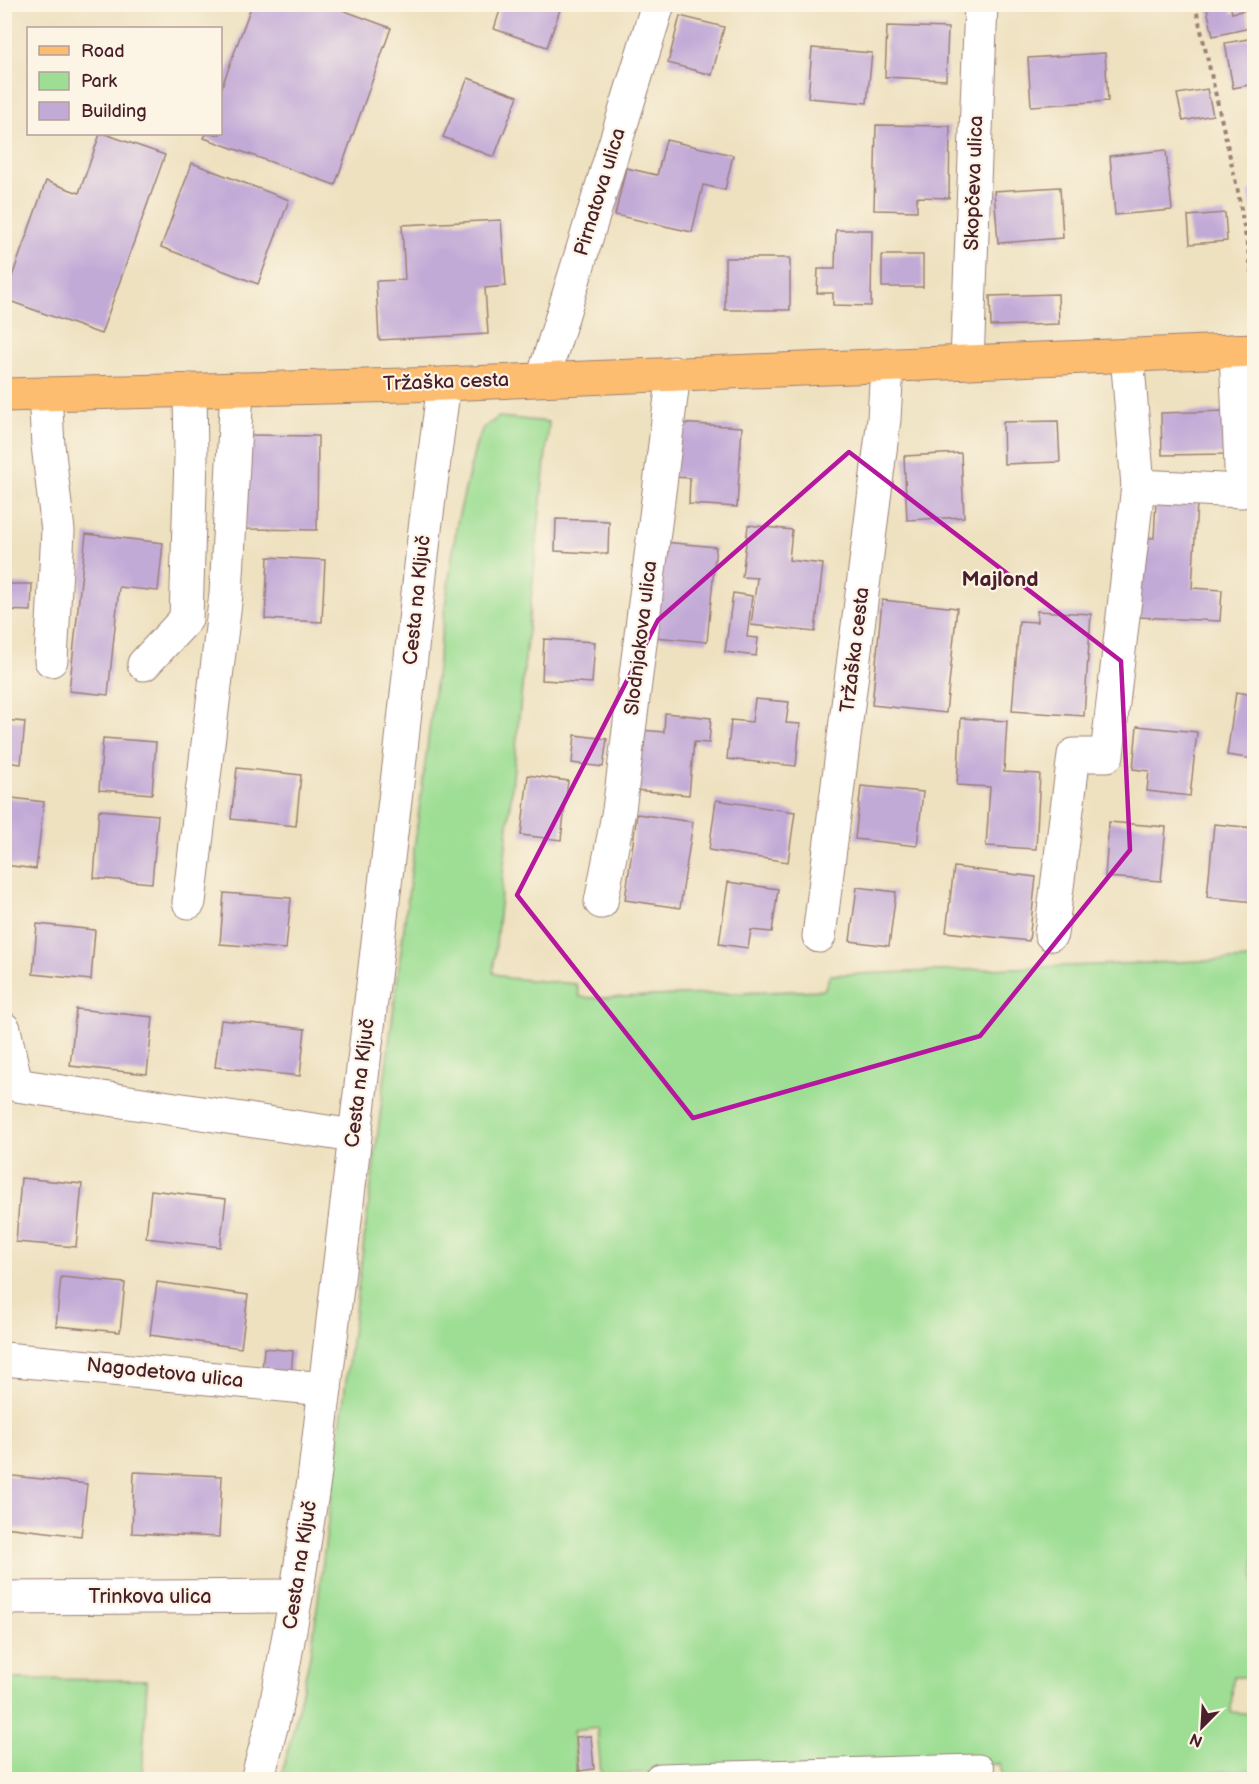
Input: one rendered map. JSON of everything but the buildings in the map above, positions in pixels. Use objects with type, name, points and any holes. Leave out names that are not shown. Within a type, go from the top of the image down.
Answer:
[{"type":"main road","name":"Tržaška cesta","points":[[4,395],[444,384],[1245,350]]},
{"type":"street","name":"Pirnatova ulica","points":[[543,379],[658,4]]},
{"type":"street","name":"Skopčeva ulica","points":[[967,362],[981,4]]},
{"type":"street","points":[[1138,486],[1242,490],[1245,350]]},
{"type":"street","points":[[1051,934],[1074,755],[1107,755],[1138,486],[1127,355]]},
{"type":"street","name":"Tržaška cesta","points":[[819,936],[884,419],[887,364]]},
{"type":"street","name":"Slodnjakova ulica","points":[[601,902],[619,810],[675,373]]},
{"type":"street","name":"Cesta na Ključ","points":[[257,1779],[275,1712],[296,1596],[325,1389],[444,384]]},
{"type":"street","points":[[189,902],[226,594],[237,389]]},
{"type":"street","points":[[144,664],[186,619],[191,457],[190,390]]},
{"type":"street","points":[[45,394],[48,446],[58,531],[51,660]]},
{"type":"street","points":[[4,1029],[16,1085],[354,1136]]},
{"type":"street","name":"Nagodetova ulica","points":[[4,1359],[325,1389]]},
{"type":"street","name":"Trinkova ulica","points":[[4,1598],[296,1596]]},
{"type":"street","points":[[660,1779],[887,1776],[978,1771]]},
{"type":"path","points":[[1195,4],[1238,192],[1254,285]]},
{"type":"highlighted area","points":[[849,452],[1121,661],[1130,850],[980,1036],[693,1118],[517,895],[658,620]]},
{"type":"green space","points":[[499,417],[549,422],[493,973],[508,978],[576,984],[580,997],[595,998],[824,990],[830,975],[1254,959],[1254,1677],[1233,1677],[1231,1712],[1253,1714],[1254,1695],[1254,1770],[1166,1775],[1166,1780],[1002,1777],[999,1764],[696,1770],[601,1775],[597,1728],[573,1731],[577,1777],[534,1780],[280,1780],[312,1647],[457,523],[476,444],[483,428]]},
{"type":"green space","points":[[5,1679],[147,1680],[142,1779],[5,1779]]},
{"type":"district","name":"Majlond","points":[[1000,579]]}]
